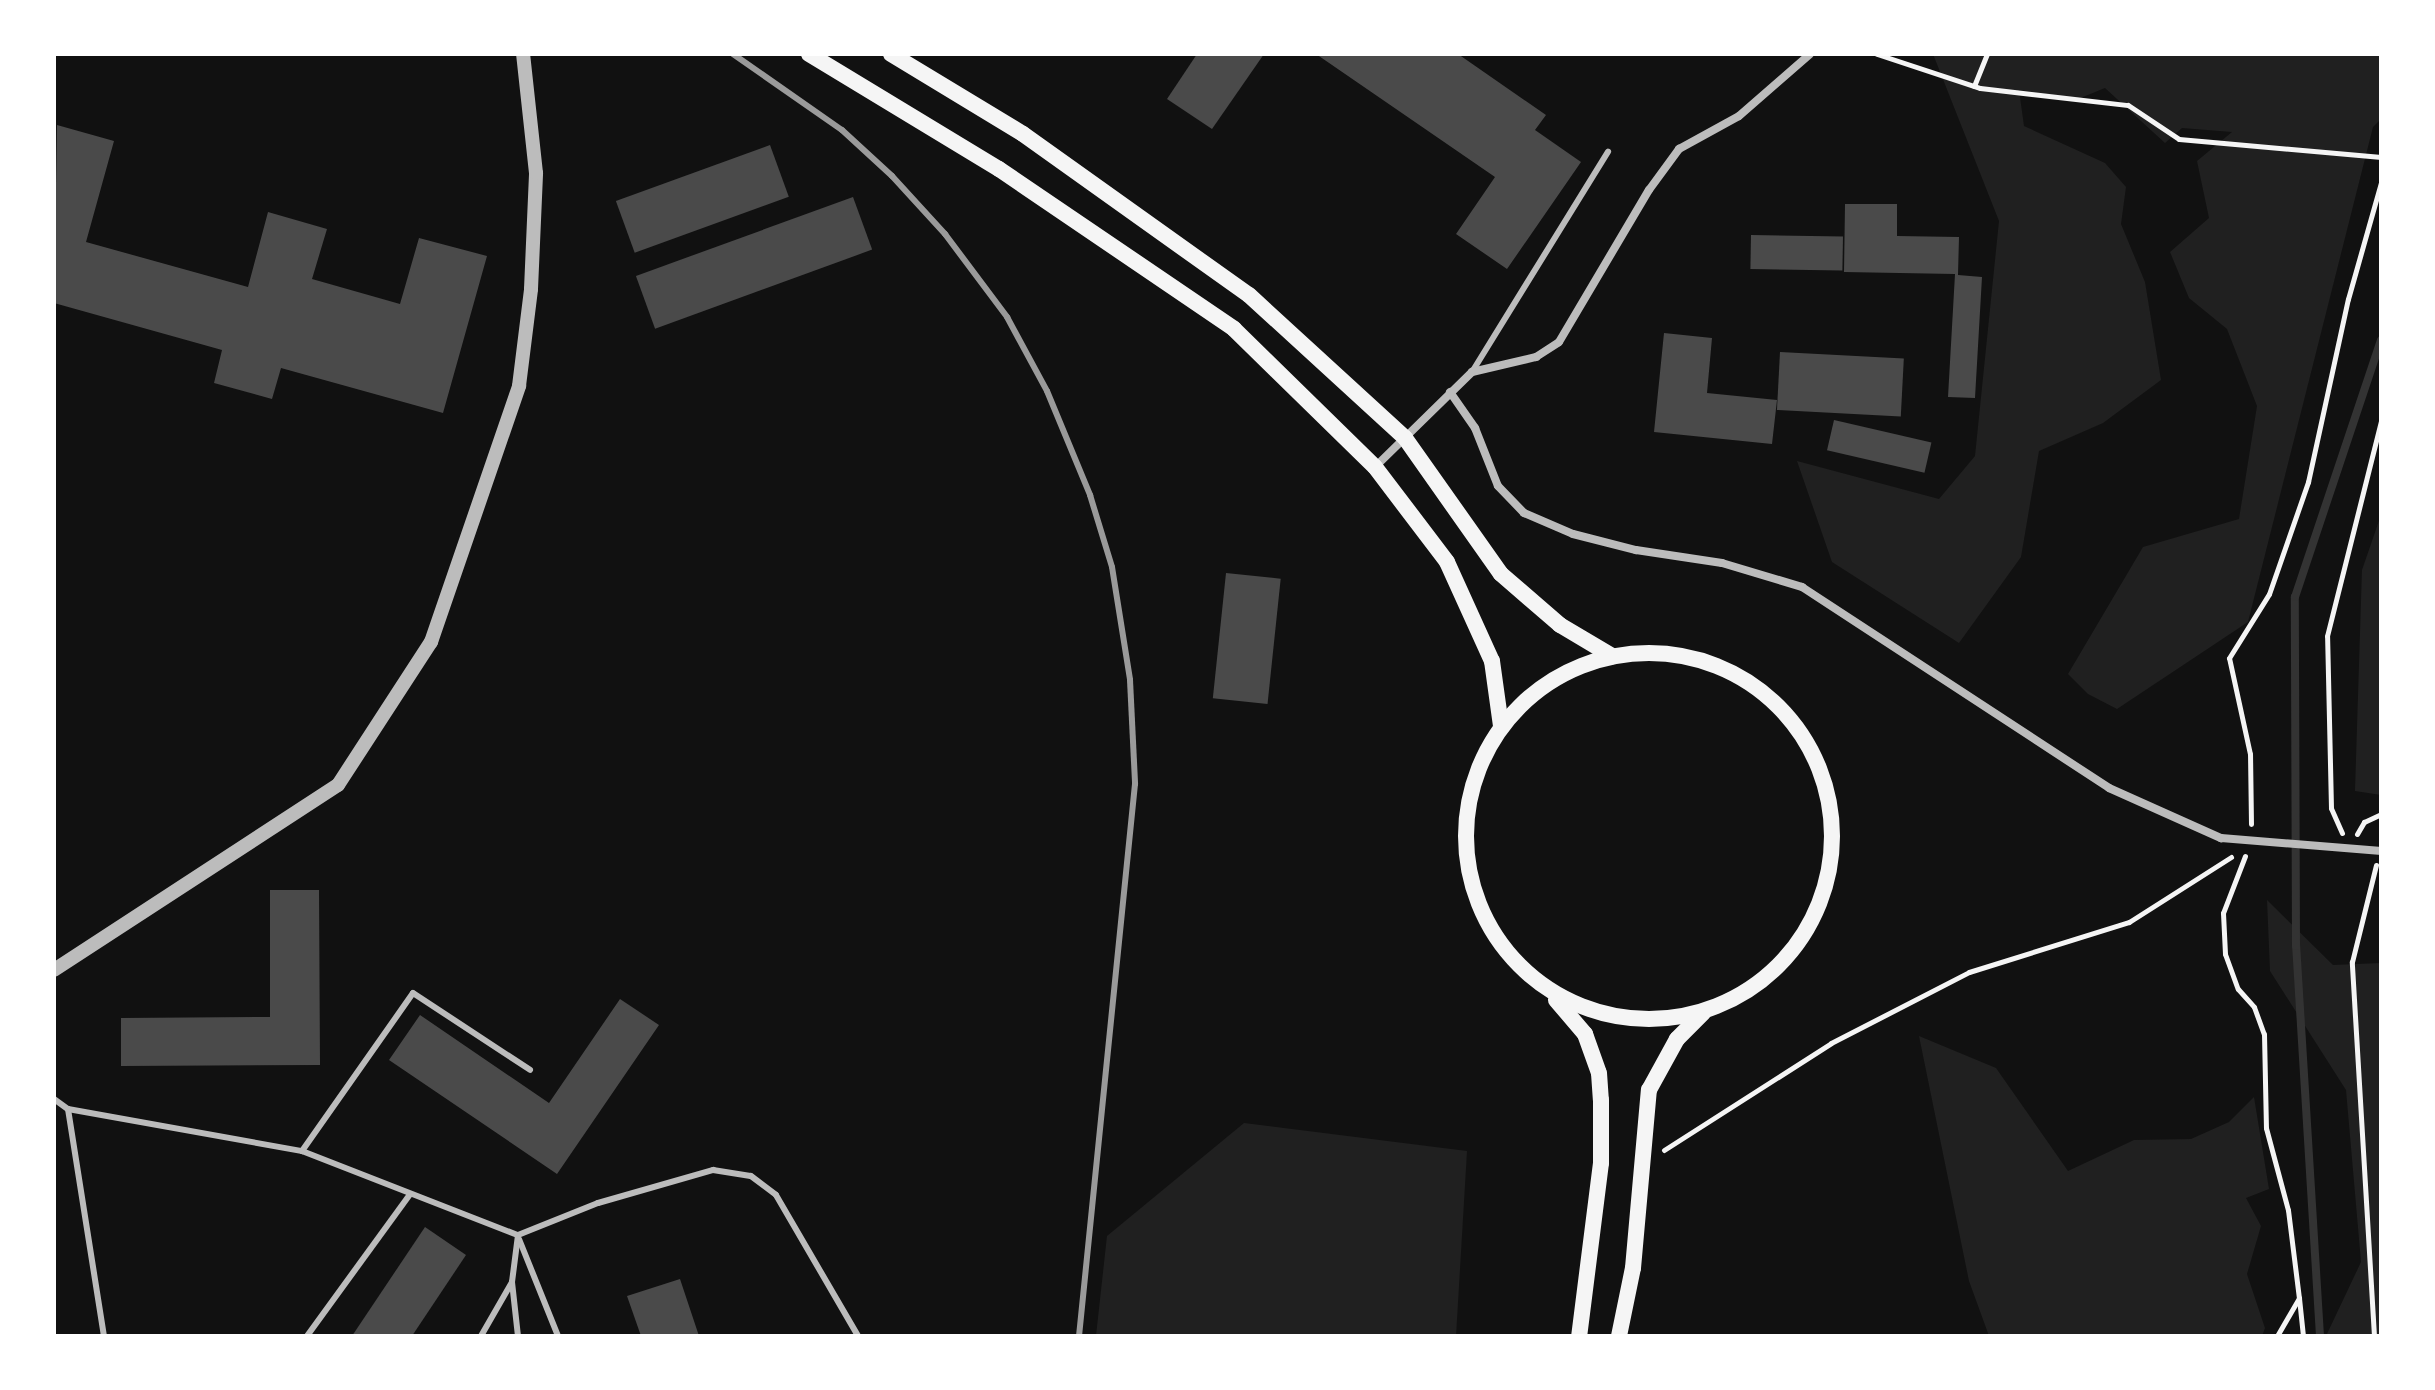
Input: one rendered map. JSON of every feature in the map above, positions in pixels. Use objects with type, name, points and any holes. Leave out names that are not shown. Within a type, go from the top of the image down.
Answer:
[{"type":"main road","points":[[809,54],[999,169],[1234,329],[1375,467],[1447,562],[1475,616],[1492,661],[1501,726]]},
{"type":"main road","points":[[891,54],[1023,134],[1249,295],[1405,438],[1501,574],[1560,625],[1612,656]]},
{"type":"main road","points":[[1516,964],[1571,1003],[1603,1014],[1648,1020],[1704,1012],[1750,991],[1789,958],[1816,915],[1832,866],[1833,816],[1820,767],[1795,723],[1758,687],[1713,664],[1663,653],[1612,656],[1550,681],[1501,726],[1476,772],[1465,822],[1469,874],[1486,922],[1516,964],[1569,1012],[1591,1052],[1601,1100],[1601,1163],[1579,1336]]},
{"type":"main road","points":[[1619,1336],[1633,1268],[1649,1090],[1677,1039],[1704,1012]]},
{"type":"street","points":[[54,970],[338,785],[431,642],[519,386],[531,289],[536,173],[523,54]]},
{"type":"street","points":[[1375,467],[1472,372],[1521,362],[1559,342],[1649,190],[1679,149],[1739,116],[1810,54]]},
{"type":"street","points":[[1450,392],[1475,428],[1498,486],[1524,513],[1573,534],[1752,569],[1802,587],[2109,788],[2221,838],[2252,844],[2380,851]]},
{"type":"lane","points":[[1472,372],[1608,152]]},
{"type":"lane","points":[[302,1151],[413,993],[530,1070]]},
{"type":"lane","points":[[54,1099],[68,1109],[302,1151],[518,1235],[598,1203],[713,1170],[751,1176],[776,1195],[858,1336]]},
{"type":"lane","points":[[68,1109],[104,1336]]},
{"type":"lane","points":[[307,1336],[410,1194]]},
{"type":"lane","points":[[518,1235],[512,1282],[518,1336]]},
{"type":"lane","points":[[518,1235],[558,1336]]},
{"type":"lane","points":[[481,1336],[512,1282]]},
{"type":"path","points":[[1974,86],[1987,54]]},
{"type":"path","points":[[1882,55],[1974,86],[2128,105],[2179,139],[2381,157]]},
{"type":"path","points":[[2303,1336],[2288,1210],[2266,1128],[2264,1034],[2254,1007],[2238,989],[2225,954],[2223,913],[2233,878],[2252,844],[2250,754],[2229,658],[2269,594],[2308,482],[2348,299],[2381,182]]},
{"type":"path","points":[[2348,849],[2331,808],[2327,636],[2381,421]]},
{"type":"path","points":[[2348,849],[2364,822],[2381,814]]},
{"type":"path","points":[[1642,1163],[1831,1043],[1969,972],[2129,922],[2252,844]]},
{"type":"path","points":[[2374,1336],[2352,962],[2380,851]]},
{"type":"path","points":[[2277,1336],[2299,1298]]},
{"type":"shaded area","points":[[1933,54],[2381,54],[2381,119],[2373,127],[2248,622],[2117,709],[2088,694],[2068,674],[2143,547],[2239,519],[2257,406],[2227,329],[2189,298],[2170,252],[2209,218],[2197,161],[2232,132],[2182,128],[2165,143],[2105,88],[2078,99],[2019,90],[2024,126],[2105,163],[2126,187],[2121,224],[2145,282],[2161,380],[2103,423],[2039,451],[2021,557],[1959,643],[1832,562],[1797,461],[1939,499],[1975,456],[1999,221]]},
{"type":"shaded area","points":[[2381,515],[2381,795],[2355,791],[2362,570]]},
{"type":"shaded area","points":[[2267,900],[2333,965],[2381,963],[2381,1336],[2326,1336],[2361,1262],[2346,1090],[2270,971]]},
{"type":"shaded area","points":[[1919,1036],[1996,1068],[2068,1171],[2134,1140],[2191,1139],[2229,1122],[2254,1097],[2269,1189],[2246,1198],[2261,1226],[2247,1274],[2265,1328],[2262,1336],[1989,1336],[1969,1281]]},
{"type":"shaded area","points":[[1244,1123],[1467,1151],[1456,1336],[1096,1336],[1107,1236]]},
{"type":"building","points":[[1197,54],[1264,54],[1212,129],[1167,99]]},
{"type":"building","points":[[1316,54],[1458,54],[1546,115],[1535,130],[1581,162],[1507,269],[1456,234],[1495,177]]},
{"type":"building","points":[[57,125],[114,141],[86,242],[248,287],[268,212],[327,229],[312,279],[400,304],[419,238],[487,256],[443,413],[281,368],[272,399],[214,383],[222,350],[54,303]]},
{"type":"building","points":[[770,145],[789,197],[635,253],[616,201]]},
{"type":"building","points":[[853,197],[872,250],[655,329],[636,276]]},
{"type":"building","points":[[1845,204],[1897,204],[1897,236],[1959,237],[1958,275],[1982,277],[1975,398],[1948,397],[1955,274],[1844,272]]},
{"type":"building","points":[[1751,235],[1843,237],[1842,271],[1750,269]]},
{"type":"building","points":[[1664,333],[1712,338],[1707,393],[1777,400],[1772,444],[1654,432]]},
{"type":"building","points":[[1780,352],[1904,358],[1901,416],[1777,410]]},
{"type":"building","points":[[1834,420],[1931,442],[1924,473],[1827,450]]},
{"type":"building","points":[[1226,573],[1281,579],[1268,704],[1213,698]]},
{"type":"building","points":[[270,890],[319,890],[320,1065],[121,1066],[121,1018],[270,1017]]},
{"type":"building","points":[[620,999],[659,1025],[557,1174],[389,1060],[420,1015],[549,1103]]},
{"type":"building","points":[[425,1227],[466,1255],[412,1336],[352,1336]]},
{"type":"building","points":[[680,1279],[699,1336],[641,1336],[627,1296]]},
{"type":"waterway","points":[[2320,1336],[2296,946],[2295,597],[2381,340]]},
{"type":"railway","points":[[733,54],[842,130],[892,176],[945,234],[1007,317],[1047,391],[1090,495],[1112,567],[1130,680],[1135,784],[1079,1336]]}]
